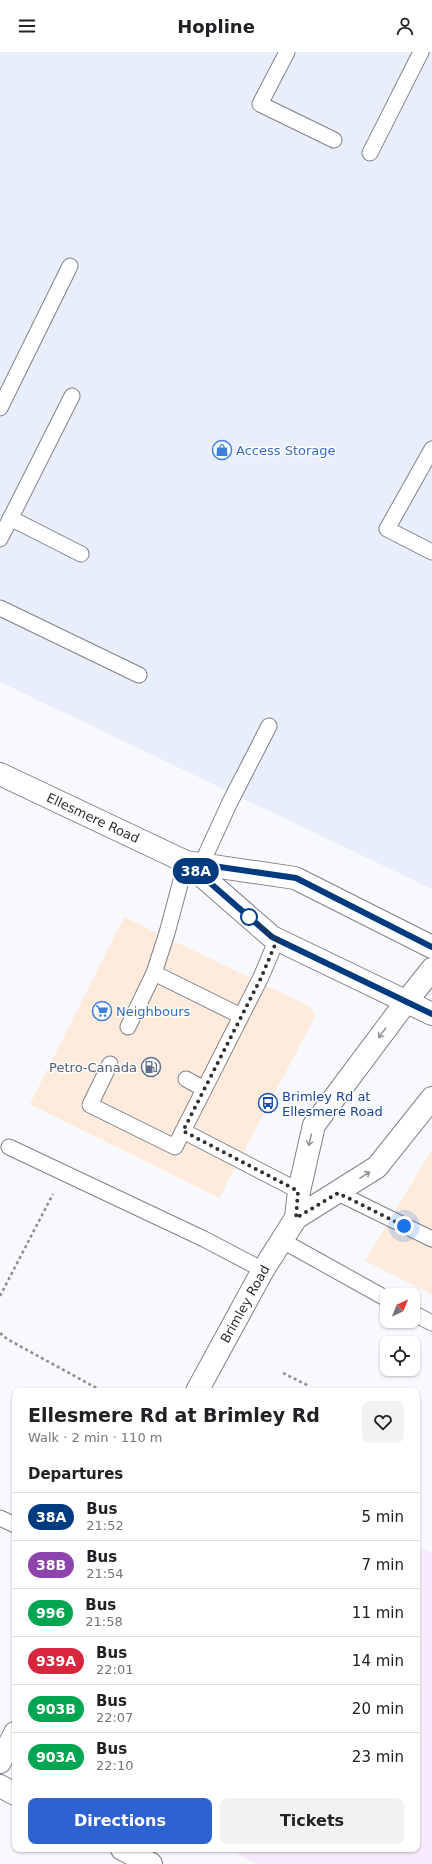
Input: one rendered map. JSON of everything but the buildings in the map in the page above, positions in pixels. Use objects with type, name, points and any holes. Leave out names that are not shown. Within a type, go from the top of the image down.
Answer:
[{"type":"main road","name":"Ellesmere Road","points":[[0,774],[194,862],[296,878],[432,947]]},
{"type":"main road","name":"Ellesmere Road","points":[[194,862],[277,940],[432,1014]]},
{"type":"main road","points":[[296,1218],[298,1191],[314,1125],[432,969]]},
{"type":"main road","name":"Brimley Road","points":[[199,1388],[263,1270],[296,1218],[338,1193],[377,1167],[432,1098]]},
{"type":"main road","points":[[0,1762],[12,1739]]},
{"type":"main road","points":[[0,1786],[12,1792]]},
{"type":"main road","points":[[128,1852],[151,1864]]},
{"type":"lane","points":[[287,52],[260,104],[334,140]]},
{"type":"lane","points":[[370,153],[421,52]]},
{"type":"lane","points":[[0,408],[70,266]]},
{"type":"lane","points":[[0,539],[72,396]]},
{"type":"lane","points":[[432,450],[387,529],[432,552]]},
{"type":"lane","points":[[10,518],[81,554]]},
{"type":"lane","points":[[0,608],[139,675]]},
{"type":"lane","points":[[128,1027],[154,973],[167,932],[194,862],[230,802],[269,726]]},
{"type":"lane","points":[[110,1064],[90,1105],[175,1147],[261,978],[277,940]]},
{"type":"lane","points":[[154,973],[241,1016]]},
{"type":"lane","points":[[186,1079],[204,1089]]},
{"type":"lane","points":[[183,1131],[298,1191]]},
{"type":"lane","points":[[8,1147],[204,1239],[263,1270]]},
{"type":"lane","points":[[338,1193],[432,1239]]},
{"type":"lane","points":[[281,1240],[380,1295]]},
{"type":"lane","points":[[420,1317],[432,1323]]},
{"type":"lane","points":[[0,1518],[12,1524]]},
{"type":"path","points":[[0,1296],[64,1173]]},
{"type":"path","points":[[0,1333],[7,1339],[97,1388]]},
{"type":"path","points":[[283,1373],[309,1386]]},
{"type":"shaded area","points":[[0,52],[432,52],[432,889],[0,682]]},
{"type":"shaded area","points":[[124,917],[311,1007],[315,1017],[219,1198],[30,1104]]},
{"type":"shaded area","points":[[432,1149],[432,1295],[365,1261]]},
{"type":"shaded area","points":[[420,1547],[432,1553],[432,1864],[257,1864],[234,1852],[420,1852]]},
{"type":"bus line","name":"38A","points":[[432,947],[296,878],[202,863],[186,862],[272,937],[432,1014]]},
{"type":"place","name":"Access Storage","points":[[222,450]]},
{"type":"place","name":"Neighbours","points":[[102,1011]]},
{"type":"place","name":"Petro-Canada","points":[[151,1067]]},
{"type":"place","name":"Brimley Rd at Ellesmere Road","points":[[268,1103]]},
{"type":"route","points":[[249,917],[277,940],[261,978],[183,1131],[298,1191],[296,1218],[338,1193],[404,1226]]}]
